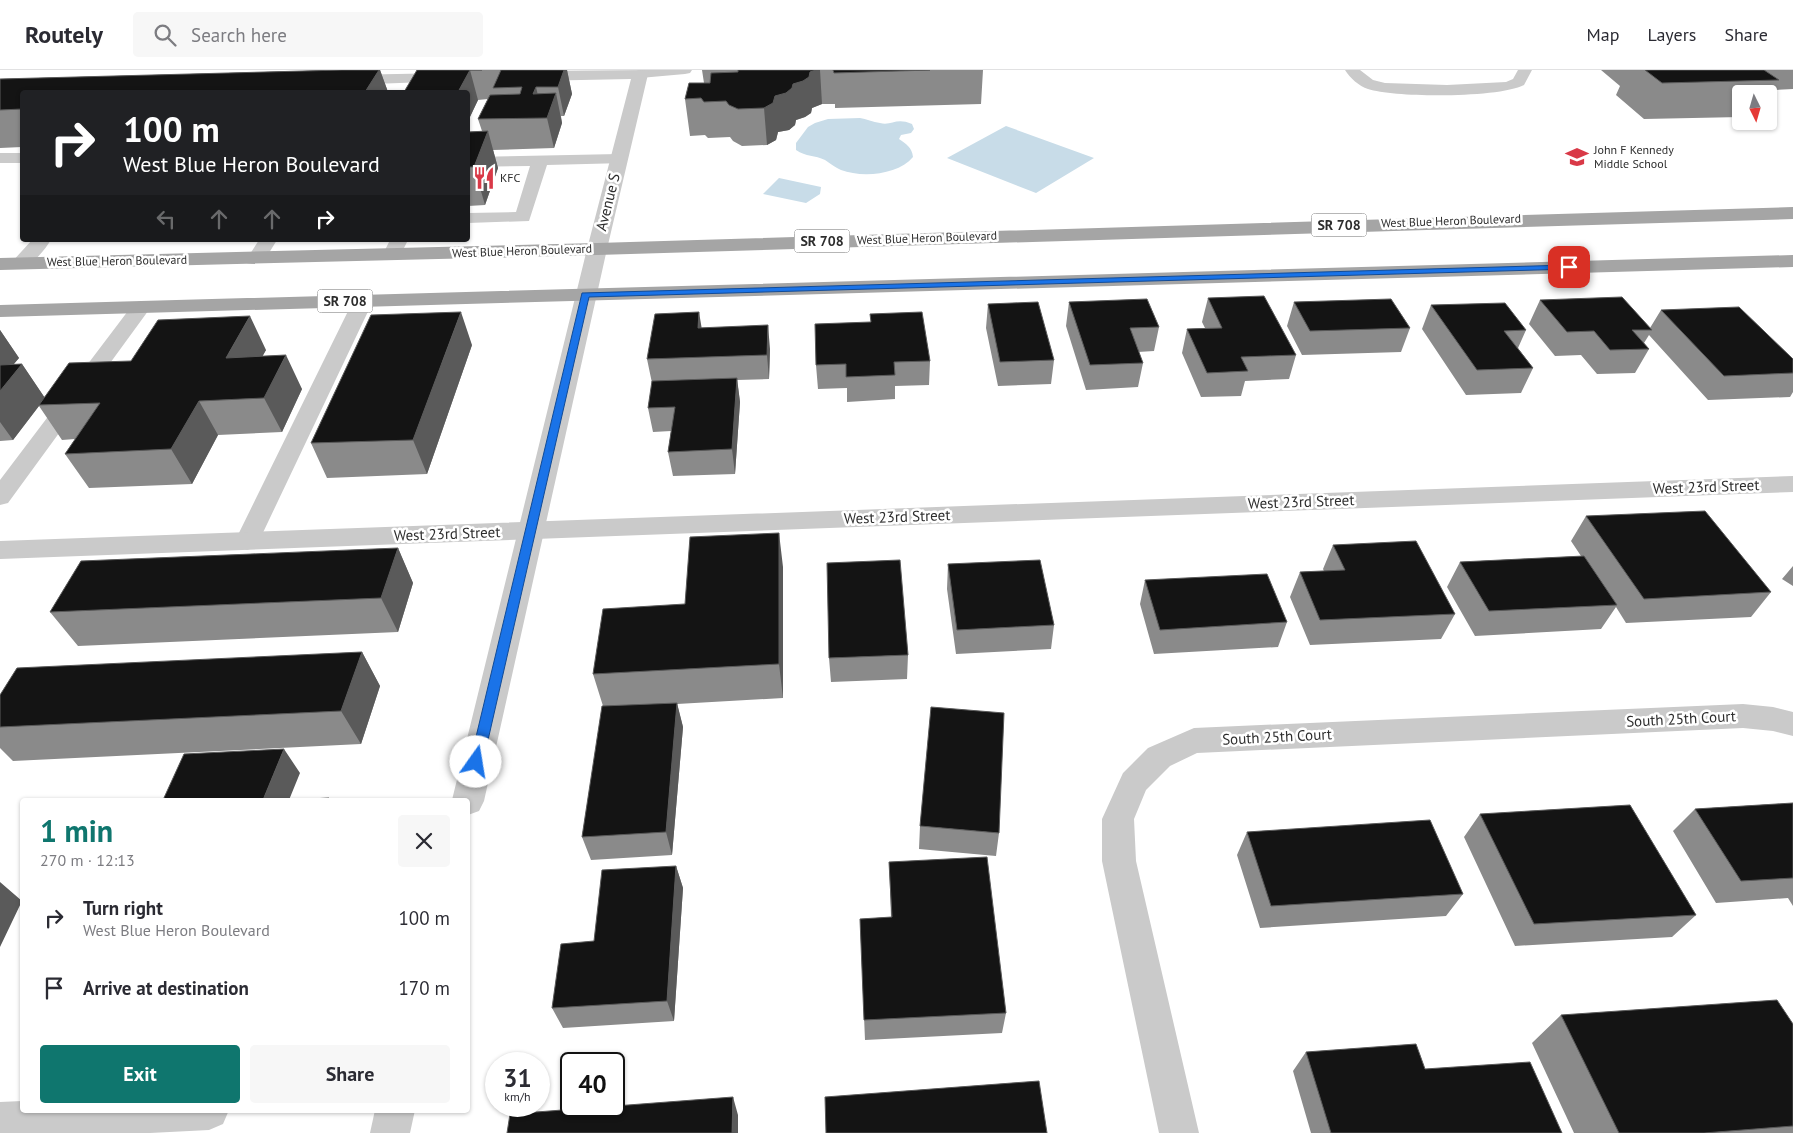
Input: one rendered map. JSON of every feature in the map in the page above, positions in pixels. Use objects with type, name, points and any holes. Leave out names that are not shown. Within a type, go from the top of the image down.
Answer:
[{"type":"main road","name":"West Blue Heron Boulevard","points":[[0,264],[257,257],[395,247],[597,249],[1388,223],[1793,213]]},
{"type":"main road","name":"SR 708","points":[[0,311],[1793,261]]},
{"type":"street","points":[[519,76],[640,72]]},
{"type":"street","name":"Avenue S","points":[[469,798],[585,294],[640,72]]},
{"type":"street","points":[[332,80],[460,77]]},
{"type":"street","name":"West 23rd Street","points":[[0,550],[1793,484]]},
{"type":"street","name":"South 25th Court","points":[[1179,1133],[1119,861],[1118,819],[1134,782],[1159,757],[1194,741],[1744,716],[1773,719],[1793,724]]},
{"type":"street","points":[[0,1122],[157,1113]]},
{"type":"street","points":[[390,1133],[394,1113]]},
{"type":"lane","points":[[640,72],[684,70]]},
{"type":"lane","points":[[1352,70],[1359,78],[1374,86],[1420,91],[1504,87],[1517,83],[1523,78],[1525,70]]},
{"type":"lane","points":[[422,90],[430,78]]},
{"type":"lane","points":[[0,158],[20,158]]},
{"type":"lane","points":[[470,164],[540,160],[618,159]]},
{"type":"lane","points":[[470,218],[522,217],[540,160]]},
{"type":"lane","points":[[20,263],[40,242]]},
{"type":"lane","points":[[257,257],[267,242]]},
{"type":"lane","points":[[247,541],[363,301]]},
{"type":"lane","points":[[0,497],[141,307]]},
{"type":"water","points":[[860,118],[884,124],[902,121],[912,124],[914,129],[911,133],[901,135],[899,139],[910,148],[913,157],[898,168],[889,171],[859,174],[841,170],[825,160],[796,150],[796,143],[808,127],[815,123],[828,119]]},
{"type":"water","points":[[1006,126],[1094,158],[1036,193],[947,158]]},
{"type":"water","points":[[779,178],[821,187],[820,194],[806,203],[763,194]]},
{"type":"building","points":[[379,70],[366,90],[20,90],[20,109],[0,110],[0,79]]},
{"type":"building","points":[[417,70],[470,70],[459,90],[405,90]]},
{"type":"building","points":[[501,70],[564,70],[558,87],[536,87],[533,94],[556,93],[547,118],[478,119],[490,95],[520,94],[522,87],[493,88]]},
{"type":"building","points":[[738,70],[816,70],[810,72],[809,77],[803,81],[793,84],[792,88],[786,93],[775,96],[773,103],[764,108],[738,109],[729,105],[726,101],[704,102],[701,98],[685,99],[689,83],[710,83],[711,73],[738,72]]},
{"type":"building","points":[[833,70],[930,70],[834,73]]},
{"type":"building","points":[[1645,70],[1764,70],[1779,80],[1662,83]]},
{"type":"building","points":[[488,131],[474,167],[470,167],[470,132]]},
{"type":"building","points":[[1264,296],[1296,355],[1241,357],[1248,371],[1207,373],[1187,329],[1222,328],[1208,298]]},
{"type":"building","points":[[1622,297],[1652,330],[1632,330],[1649,349],[1610,350],[1594,331],[1567,332],[1540,300]]},
{"type":"building","points":[[1147,299],[1159,327],[1130,328],[1143,363],[1090,365],[1069,302]]},
{"type":"building","points":[[1391,299],[1410,328],[1310,331],[1294,302]]},
{"type":"building","points":[[1038,302],[1054,360],[1000,362],[988,304]]},
{"type":"building","points":[[1505,303],[1526,330],[1504,331],[1533,368],[1477,370],[1431,305]]},
{"type":"building","points":[[1739,307],[1793,359],[1793,373],[1724,376],[1661,310]]},
{"type":"building","points":[[461,312],[413,440],[311,443],[371,315]]},
{"type":"building","points":[[699,312],[698,328],[768,325],[767,355],[647,359],[655,314]]},
{"type":"building","points":[[922,312],[930,361],[894,362],[895,375],[846,377],[846,364],[816,365],[815,324],[871,322],[870,314]]},
{"type":"building","points":[[250,316],[226,358],[286,355],[264,398],[199,401],[171,449],[65,454],[100,403],[39,405],[69,363],[131,361],[158,320]]},
{"type":"building","points":[[22,364],[0,391],[0,365]]},
{"type":"building","points":[[737,378],[732,449],[668,452],[675,407],[648,408],[652,381]]},
{"type":"building","points":[[1705,511],[1771,592],[1644,599],[1586,516]]},
{"type":"building","points":[[779,533],[779,664],[593,674],[603,609],[685,604],[690,537]]},
{"type":"building","points":[[1416,541],[1455,614],[1320,620],[1300,572],[1345,570],[1333,545]]},
{"type":"building","points":[[398,548],[381,598],[50,612],[81,561]]},
{"type":"building","points":[[1584,556],[1617,605],[1489,611],[1460,562]]},
{"type":"building","points":[[900,560],[908,655],[829,658],[827,563]]},
{"type":"building","points":[[1040,560],[1054,625],[957,630],[948,564]]},
{"type":"building","points":[[1267,574],[1287,622],[1160,630],[1145,580]]},
{"type":"building","points":[[362,652],[341,711],[0,727],[0,695],[17,668]]},
{"type":"building","points":[[677,703],[666,832],[582,837],[602,706]]},
{"type":"building","points":[[931,707],[1004,713],[999,833],[920,826]]},
{"type":"building","points":[[284,749],[264,798],[164,798],[184,754]]},
{"type":"building","points":[[1793,803],[1793,878],[1741,881],[1695,809]]},
{"type":"building","points":[[1630,805],[1696,915],[1534,924],[1480,814]]},
{"type":"building","points":[[1430,820],[1463,894],[1271,906],[1247,832]]},
{"type":"building","points":[[987,857],[1006,1013],[864,1020],[860,919],[892,917],[889,862]]},
{"type":"building","points":[[676,866],[667,1001],[552,1008],[561,944],[594,941],[602,870]]},
{"type":"building","points":[[1777,1000],[1793,1024],[1793,1126],[1704,1133],[1619,1133],[1561,1015]]},
{"type":"building","points":[[1416,1044],[1425,1069],[1530,1062],[1562,1133],[1331,1133],[1306,1052]]},
{"type":"building","points":[[1039,1081],[1047,1133],[826,1133],[825,1097]]},
{"type":"building","points":[[733,1097],[732,1133],[507,1133],[510,1117],[550,1117],[550,1111],[560,1110],[560,1117],[625,1117],[625,1105]]},
{"type":"place","name":"John F Kennedy Middle School","points":[[1577,157]]},
{"type":"place","name":"KFC","points":[[484,178]]},
{"type":"route","points":[[476,762],[585,294],[1569,267]]}]
